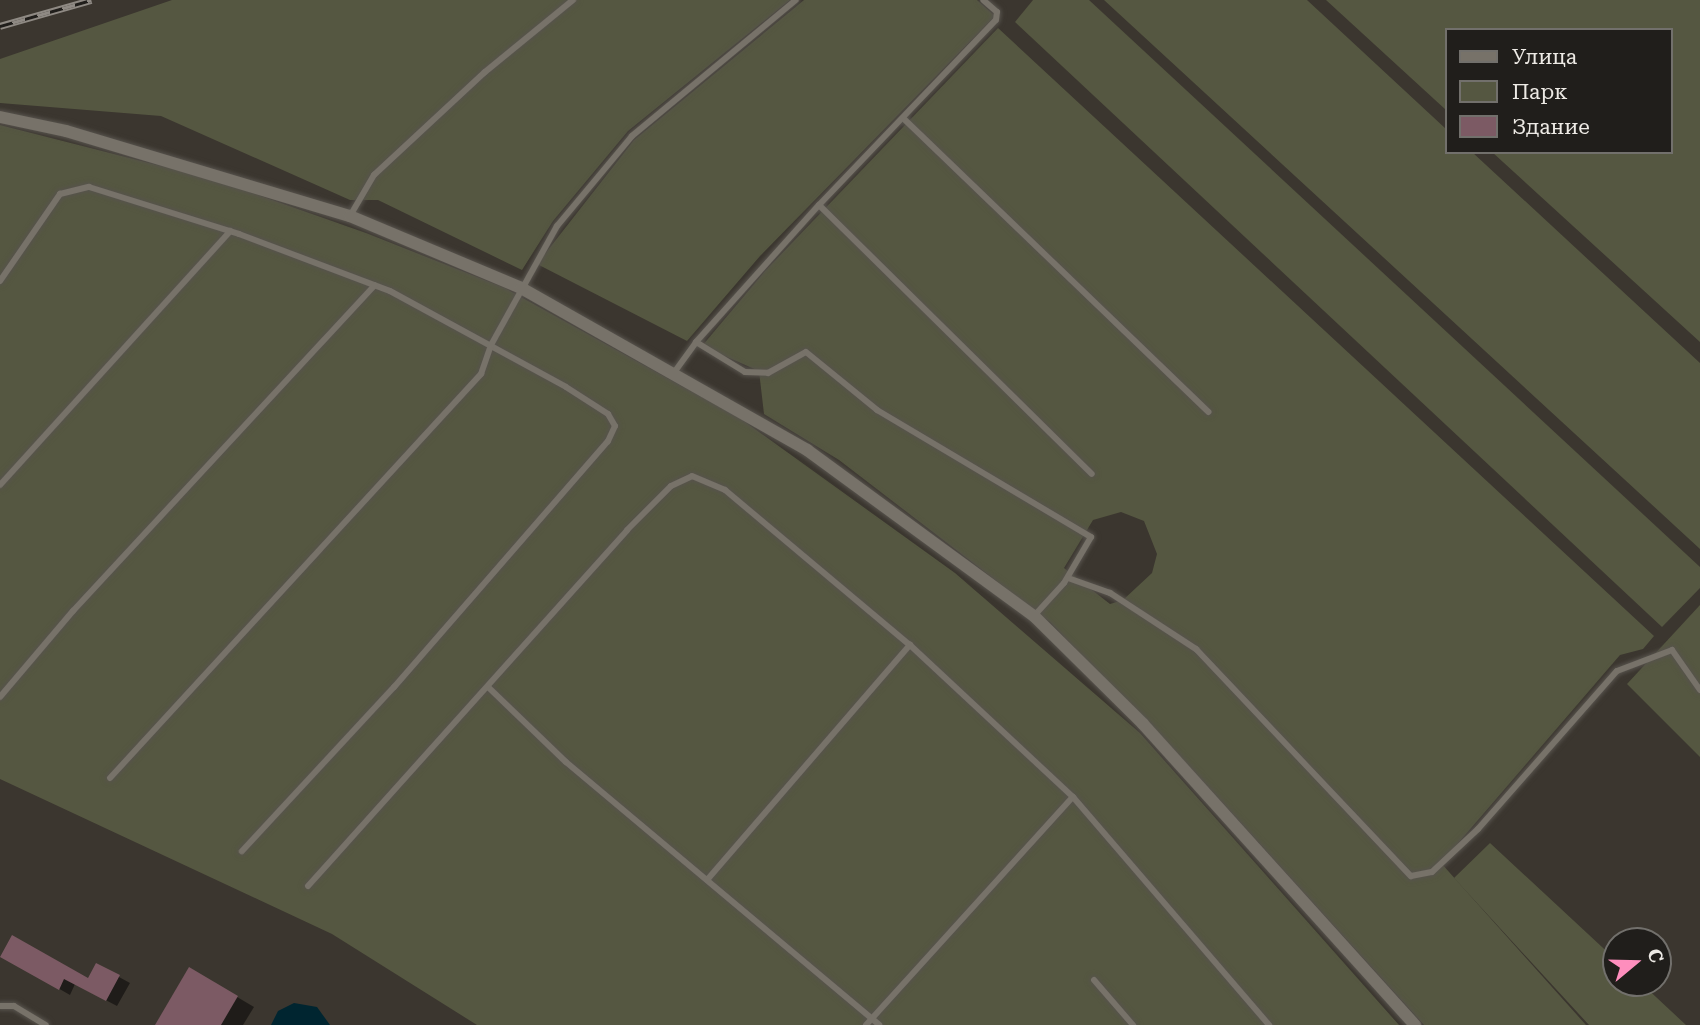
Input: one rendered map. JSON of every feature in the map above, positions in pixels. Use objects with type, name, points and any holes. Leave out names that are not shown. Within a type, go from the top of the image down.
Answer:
[{"type":"street","points":[[0,117],[131,149],[350,215],[521,288],[807,450],[1034,617],[1143,724],[1415,1025]]},
{"type":"lane","points":[[350,215],[374,175],[485,72],[573,0]]},
{"type":"lane","points":[[110,778],[481,374],[491,345],[556,226],[632,136],[796,0]]},
{"type":"lane","points":[[673,374],[696,342],[818,205],[996,20],[997,12],[983,0]]},
{"type":"lane","points":[[903,118],[1209,412]]},
{"type":"lane","points":[[0,281],[60,194],[89,187],[230,231],[375,285],[491,345],[608,414],[615,426],[608,441],[394,687],[242,851]]},
{"type":"lane","points":[[818,205],[1093,474]]},
{"type":"lane","points":[[0,485],[230,231]]},
{"type":"lane","points":[[0,696],[82,601],[375,285]]},
{"type":"lane","points":[[696,342],[745,372],[768,373],[806,352],[877,410],[1091,537],[1068,578],[1034,617]]},
{"type":"lane","points":[[307,886],[627,530],[671,486],[692,476],[725,490],[910,645],[1073,797],[1269,1025]]},
{"type":"lane","points":[[1068,578],[1111,593],[1196,649],[1411,876],[1432,872],[1478,829],[1617,671],[1672,650],[1700,690]]},
{"type":"lane","points":[[707,880],[910,645]]},
{"type":"lane","points":[[488,687],[566,762],[879,1025]]},
{"type":"lane","points":[[866,1025],[1073,797]]},
{"type":"lane","points":[[1094,981],[1133,1025]]},
{"type":"lane","points":[[0,1006],[14,1006],[46,1025]]},
{"type":"green space","points":[[172,0],[790,0],[628,131],[553,221],[522,270],[378,200],[350,200],[161,116],[0,103],[0,59]]},
{"type":"green space","points":[[804,0],[977,0],[995,16],[760,256],[687,341],[537,264],[634,140]]},
{"type":"green space","points":[[1033,0],[1089,0],[1700,567],[1700,588],[1662,627],[1015,22]]},
{"type":"green space","points":[[1104,0],[1307,0],[1444,127],[1444,154],[1474,154],[1700,363],[1700,549]]},
{"type":"green space","points":[[1326,0],[1700,0],[1700,342],[1494,154],[1672,154],[1672,28],[1444,28],[1444,108]]},
{"type":"green space","points":[[998,28],[1654,636],[1643,649],[1620,655],[1441,863],[1586,1025],[1424,1025],[1191,768],[1050,622],[839,460],[764,414],[759,371],[702,346],[765,271]],"holes":[[[1121,512],[1144,521],[1157,554],[1152,573],[1123,600],[1110,604],[1064,568],[1093,520]]]},
{"type":"green space","points":[[0,125],[216,180],[366,233],[505,288],[741,419],[955,573],[1140,733],[1399,1025],[477,1025],[332,934],[0,779]]},
{"type":"green space","points":[[1700,605],[1700,757],[1627,684]]},
{"type":"green space","points":[[1490,843],[1602,947],[1602,997],[1656,997],[1686,1025],[1589,1025],[1454,878]]},
{"type":"water","points":[[294,1003],[317,1007],[330,1025],[271,1025],[278,1011]]},
{"type":"building","points":[[12,935],[88,978],[96,963],[120,975],[106,1001],[64,979],[59,990],[0,957]]},
{"type":"building","points":[[189,967],[238,996],[221,1025],[155,1025]]},
{"type":"railway","points":[[0,26],[91,0]]}]
